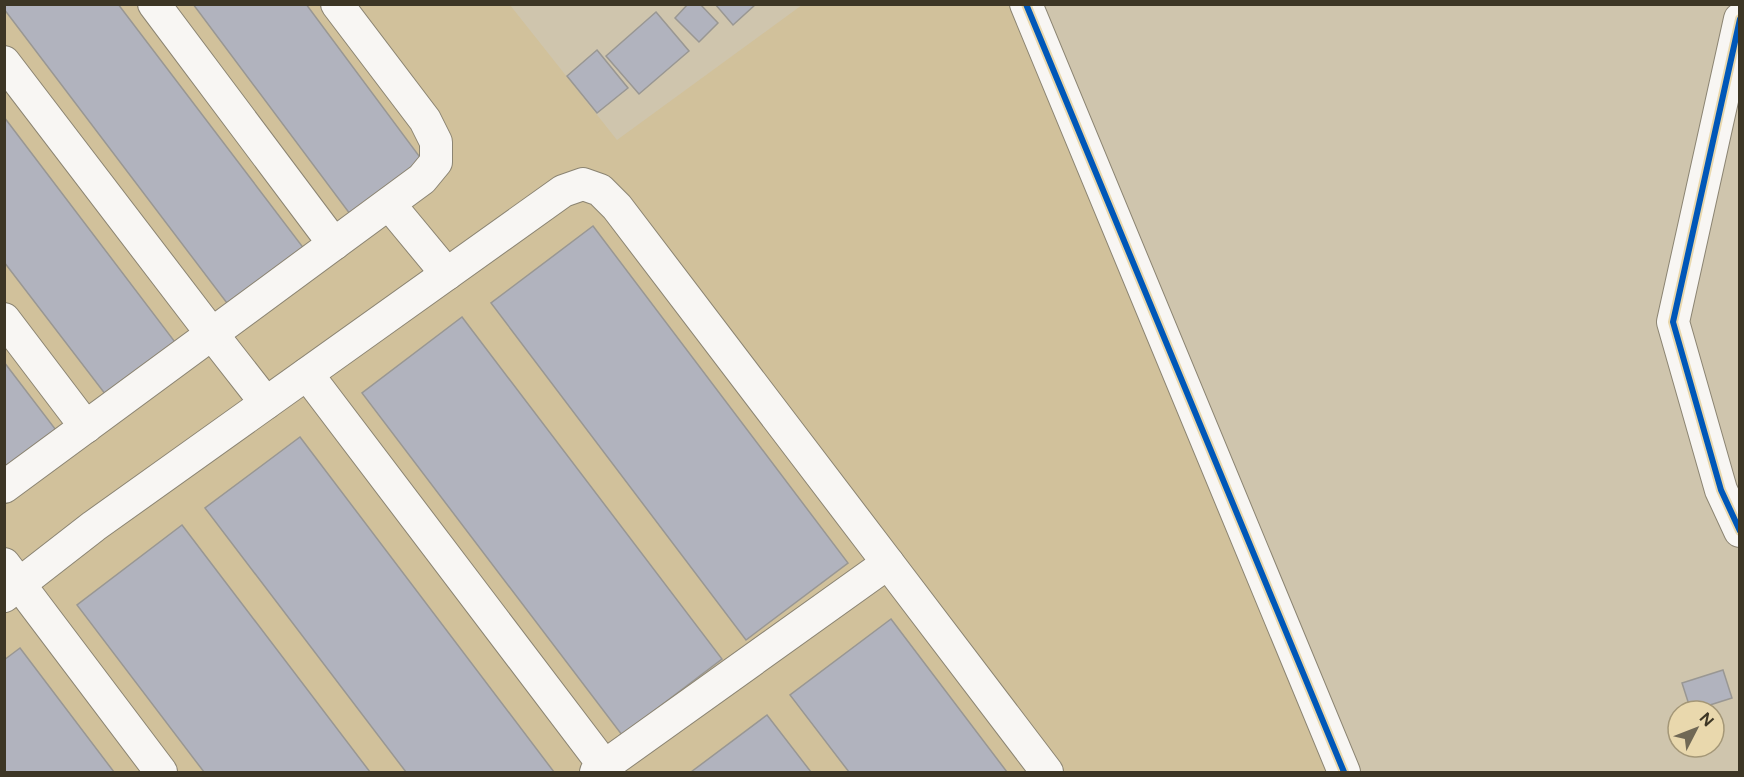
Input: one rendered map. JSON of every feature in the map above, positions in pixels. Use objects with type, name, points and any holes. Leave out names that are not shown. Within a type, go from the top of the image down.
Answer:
[{"type":"street","points":[[154,4],[334,244]]},
{"type":"street","points":[[4,487],[389,204],[422,179],[436,162],[436,142],[425,120],[337,4]]},
{"type":"street","points":[[1026,4],[1344,772]]},
{"type":"street","points":[[1740,19],[1673,322],[1721,489],[1740,531]]},
{"type":"street","points":[[4,62],[266,403]]},
{"type":"street","points":[[161,772],[10,582],[94,526],[563,191],[583,184],[600,190],[625,217],[1047,772]]},
{"type":"street","points":[[389,204],[447,274]]},
{"type":"street","points":[[4,319],[86,427]]},
{"type":"street","points":[[307,374],[603,770],[888,563]]},
{"type":"shaded area","points":[[5,4],[510,5],[617,140],[802,5],[1019,5],[1359,772],[5,772]]},
{"type":"building","points":[[4,4],[118,4],[305,250],[230,307],[4,9]]},
{"type":"building","points":[[193,4],[306,4],[425,164],[353,218]]},
{"type":"building","points":[[688,4],[700,4],[718,23],[699,42],[675,18]]},
{"type":"building","points":[[715,4],[756,4],[733,25]]},
{"type":"building","points":[[656,12],[689,51],[639,94],[606,56]]},
{"type":"building","points":[[597,50],[628,88],[597,113],[567,76]]},
{"type":"building","points":[[4,117],[178,346],[109,399],[4,262]]},
{"type":"building","points":[[593,226],[848,563],[746,640],[491,303]]},
{"type":"building","points":[[462,317],[722,659],[622,735],[362,393]]},
{"type":"building","points":[[4,362],[59,434],[4,475]]},
{"type":"building","points":[[300,437],[554,772],[406,772],[205,508]]},
{"type":"building","points":[[182,525],[370,772],[204,772],[77,605]]},
{"type":"building","points":[[891,619],[1007,772],[849,772],[790,695]]},
{"type":"building","points":[[20,648],[114,772],[4,772],[4,660]]},
{"type":"building","points":[[1723,670],[1732,698],[1687,699],[1682,683]]},
{"type":"building","points":[[767,715],[811,772],[691,772]]},
{"type":"cycle path","points":[[1026,4],[1344,772]]},
{"type":"cycle path","points":[[1740,19],[1673,322],[1721,490],[1740,531]]}]
